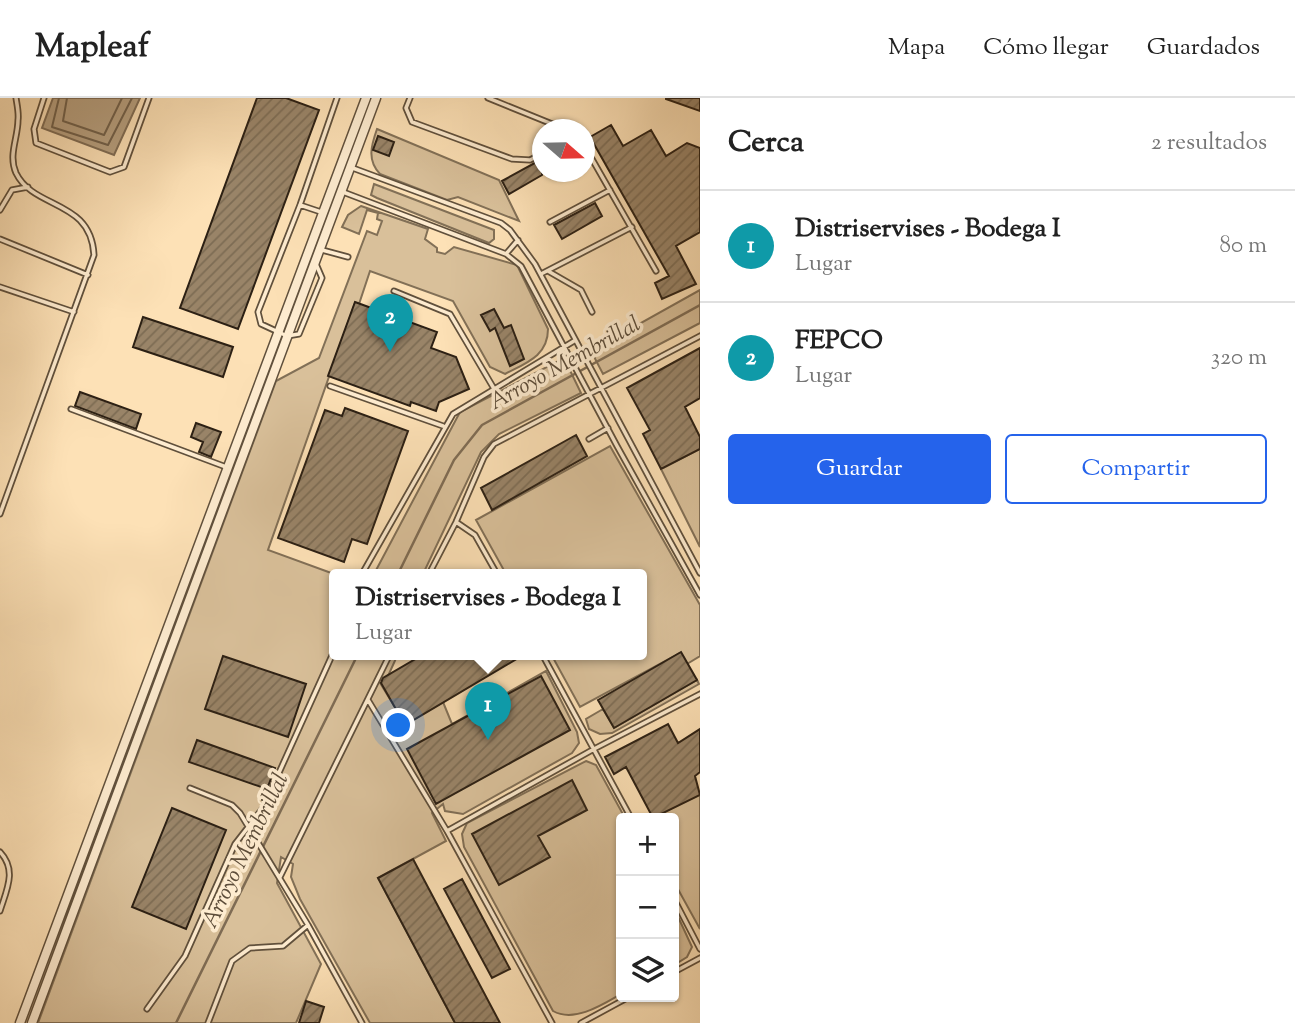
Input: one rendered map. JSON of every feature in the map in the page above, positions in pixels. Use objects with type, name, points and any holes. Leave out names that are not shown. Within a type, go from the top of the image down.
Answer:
[{"type":"street","points":[[20,1023],[366,98]]},
{"type":"street","points":[[32,1023],[287,336],[322,250],[376,98]]},
{"type":"street","points":[[156,658],[166,661]]},
{"type":"lane","points":[[0,514],[94,254],[93,237],[85,223],[20,181],[14,169],[12,155],[18,120],[16,98]]},
{"type":"lane","points":[[44,98],[34,129],[36,144],[110,172],[124,167],[149,98]]},
{"type":"lane","points":[[287,336],[261,324],[258,312],[300,205],[337,98]]},
{"type":"lane","points":[[410,98],[405,108],[412,122],[512,159],[532,159]]},
{"type":"lane","points":[[488,98],[540,119]]},
{"type":"lane","points":[[341,163],[501,223],[518,240],[541,274],[574,341],[700,573]]},
{"type":"lane","points":[[595,164],[656,271]]},
{"type":"lane","points":[[0,210],[12,190],[30,187]]},
{"type":"lane","points":[[332,188],[506,254],[529,277],[700,595]]},
{"type":"lane","points":[[550,222],[610,190]]},
{"type":"lane","points":[[300,205],[323,213]]},
{"type":"lane","points":[[541,274],[632,226]]},
{"type":"lane","points":[[0,239],[88,275]]},
{"type":"lane","points":[[506,254],[518,240]]},
{"type":"lane","points":[[322,250],[348,257]]},
{"type":"lane","points":[[548,271],[581,290],[592,312]]},
{"type":"lane","points":[[0,287],[74,312]]},
{"type":"lane","points":[[394,291],[450,314],[493,387]]},
{"type":"lane","points":[[432,569],[456,522],[484,457],[494,444],[700,336]]},
{"type":"lane","points":[[365,569],[443,426],[453,414],[493,387],[574,341]]},
{"type":"lane","points":[[330,386],[443,426]]},
{"type":"lane","points":[[71,409],[228,467]]},
{"type":"lane","points":[[589,439],[608,428]]},
{"type":"lane","points":[[456,522],[475,536],[494,569]]},
{"type":"lane","points":[[147,1009],[185,956],[235,844],[263,808],[330,660]]},
{"type":"lane","points":[[279,877],[387,660]]},
{"type":"lane","points":[[545,660],[628,813]]},
{"type":"lane","points":[[447,831],[594,749],[700,694]]},
{"type":"lane","points":[[368,700],[447,831],[552,1023]]},
{"type":"lane","points":[[190,788],[232,805],[249,827],[309,925],[362,1023]]},
{"type":"lane","points":[[0,852],[8,859],[11,875],[0,911]]},
{"type":"lane","points":[[679,909],[700,949]]},
{"type":"lane","points":[[208,1023],[232,961],[250,948],[283,946],[309,925]]},
{"type":"lane","points":[[679,969],[700,958]]},
{"type":"lane","points":[[582,1023],[620,1002]]},
{"type":"shaded area","points":[[377,129],[499,180],[519,221],[458,197],[447,200],[380,174],[373,163],[371,153]]},
{"type":"shaded area","points":[[374,184],[494,230],[494,239],[489,243],[377,198],[371,195]]},
{"type":"shaded area","points":[[361,206],[428,229],[425,239],[437,248],[437,252],[445,254],[454,247],[517,265],[548,329],[547,338],[534,358],[505,374],[490,367],[453,301],[370,271],[359,304],[355,303],[268,550],[329,572],[329,660],[395,660],[388,676],[379,681],[405,724],[443,702],[452,724],[546,671],[577,732],[579,743],[572,753],[463,814],[445,811],[443,804],[432,813],[446,841],[378,878],[455,1023],[370,1023],[300,899],[291,877],[293,864],[281,857],[277,883],[321,964],[296,1023],[38,1023],[276,381],[319,358],[367,231],[377,235],[382,221],[377,219],[378,213],[367,210],[359,234],[342,227],[348,215]]},
{"type":"shaded area","points":[[700,290],[700,323],[603,374],[591,351]]},
{"type":"shaded area","points":[[564,358],[581,393],[499,434],[481,452],[425,569],[377,569],[460,412]]},
{"type":"shaded area","points":[[610,446],[700,605],[700,656],[687,664],[680,653],[580,707],[554,660],[647,660],[647,569],[503,569],[476,520]]},
{"type":"shaded area","points":[[700,449],[700,547],[661,469]]},
{"type":"shaded area","points":[[697,680],[699,684],[612,733],[600,734],[589,729],[586,719],[603,709],[614,728]]},
{"type":"shaded area","points":[[586,761],[596,765],[622,813],[616,813],[616,997],[579,1014],[553,1011],[464,847],[462,834],[467,823]]},
{"type":"shaded area","points":[[700,792],[700,929],[679,891],[679,813],[660,813]]},
{"type":"shaded area","points":[[679,919],[692,947],[687,957],[679,962]]},
{"type":"water","points":[[53,98],[140,98],[114,155],[42,128]]},
{"type":"building","points":[[257,98],[286,98],[319,110],[238,329],[180,308]]},
{"type":"building","points":[[666,98],[700,98],[700,111],[666,99]]},
{"type":"building","points":[[611,125],[623,146],[651,130],[666,156],[687,143],[700,148],[700,232],[676,246],[696,284],[662,299],[655,283],[669,276],[595,146],[595,134]]},
{"type":"building","points":[[378,136],[394,142],[389,156],[373,150]]},
{"type":"building","points":[[532,164],[532,181],[509,194],[502,181]]},
{"type":"building","points":[[595,203],[602,216],[562,239],[554,225]]},
{"type":"building","points":[[355,302],[437,332],[431,348],[456,357],[469,389],[439,402],[436,411],[411,402],[410,406],[328,376]]},
{"type":"building","points":[[494,309],[504,328],[511,325],[524,359],[510,366],[495,328],[490,331],[481,315]]},
{"type":"building","points":[[143,317],[233,347],[223,377],[133,347]]},
{"type":"building","points":[[700,348],[700,398],[685,407],[700,437],[700,449],[661,469],[643,434],[650,430],[627,388]]},
{"type":"building","points":[[80,392],[141,414],[136,429],[75,406]]},
{"type":"building","points":[[345,408],[408,431],[367,544],[352,539],[344,562],[278,538],[325,410],[342,416]]},
{"type":"building","points":[[196,423],[221,432],[211,457],[199,452],[203,442],[191,437]]},
{"type":"building","points":[[576,435],[587,456],[492,510],[481,488]]},
{"type":"building","points":[[681,652],[697,680],[614,728],[598,700]]},
{"type":"building","points":[[223,656],[306,684],[288,737],[205,709]]},
{"type":"building","points":[[414,660],[515,660],[405,725],[381,683],[383,678]]},
{"type":"building","points":[[541,676],[570,730],[436,804],[407,749]]},
{"type":"building","points":[[668,724],[678,743],[700,729],[700,772],[695,776],[700,795],[663,813],[650,813],[626,767],[614,774],[605,757]]},
{"type":"building","points":[[197,740],[275,768],[267,789],[189,762]]},
{"type":"building","points":[[572,780],[587,810],[538,836],[550,857],[499,885],[472,834]]},
{"type":"building","points":[[172,808],[226,830],[186,929],[132,907]]},
{"type":"building","points":[[413,859],[500,1023],[455,1023],[378,878]]},
{"type":"building","points":[[462,879],[510,969],[492,978],[444,889]]},
{"type":"building","points":[[306,1001],[324,1007],[319,1023],[299,1023]]},
{"type":"waterway","name":"Arroyo Membrillal","points":[[400,569],[454,460],[482,425],[700,305]]},
{"type":"waterway","name":"Arroyo Membrillal","points":[[176,1023],[355,660]]},
{"type":"place","name":"FEPCO","points":[[390,352]]},
{"type":"place","name":"Distriservises - Bodega I","points":[[488,740]]}]
